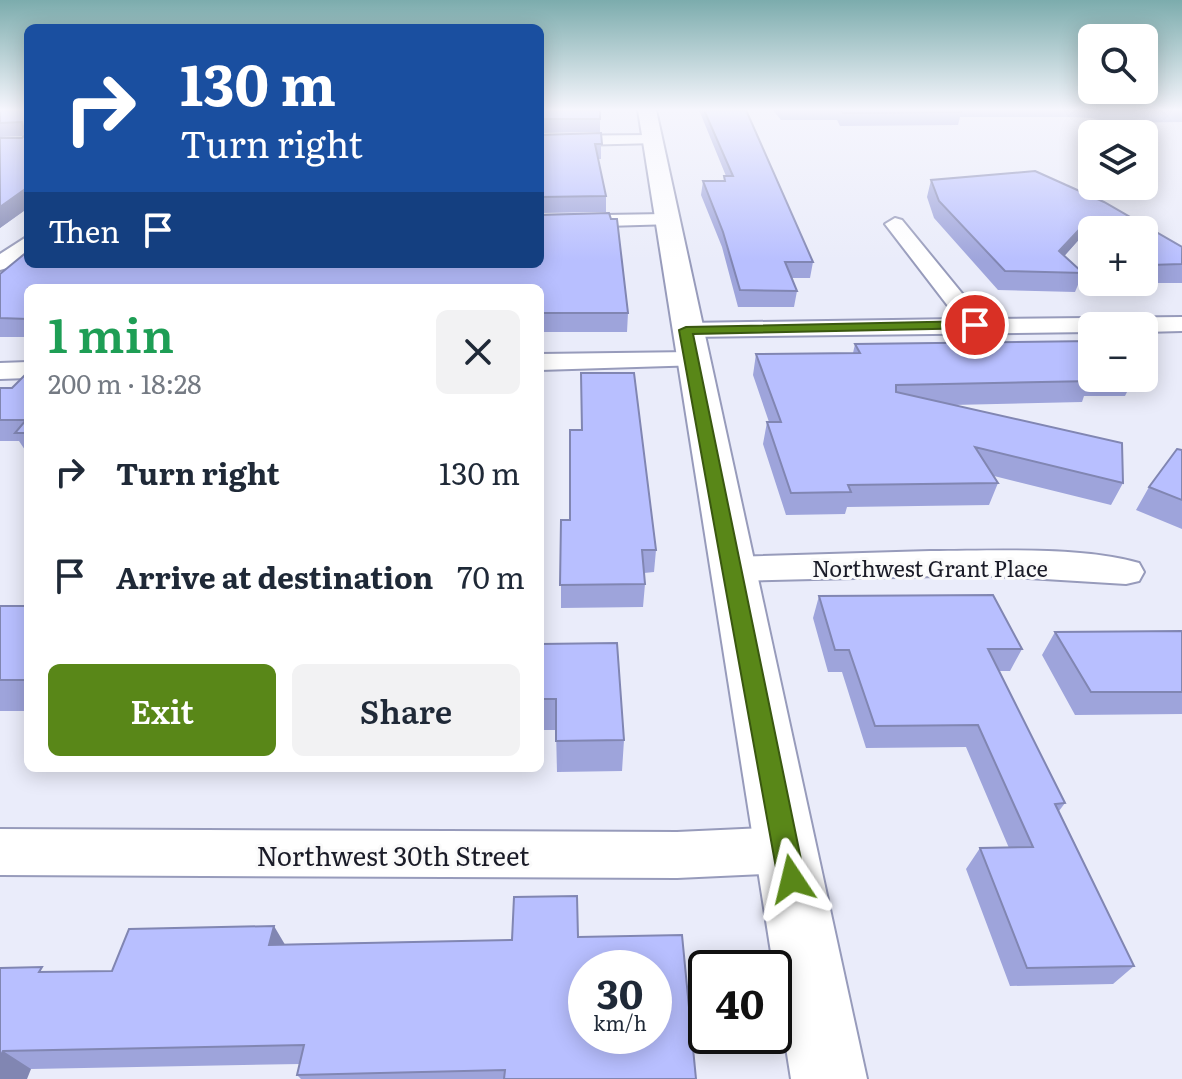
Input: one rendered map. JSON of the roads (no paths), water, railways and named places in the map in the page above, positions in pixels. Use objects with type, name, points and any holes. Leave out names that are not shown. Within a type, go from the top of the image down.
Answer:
[{"type":"street","points":[[655,160],[829,1079]]},
{"type":"street","points":[[544,222],[666,220]]},
{"type":"street","points":[[895,224],[975,325]]},
{"type":"street","points":[[0,264],[23,233]]},
{"type":"street","points":[[544,362],[689,345],[975,325],[1182,324]]},
{"type":"street","points":[[0,371],[24,370]]},
{"type":"street","name":"Northwest Grant Place","points":[[733,569],[987,565],[1074,566],[1126,572]]},
{"type":"street","name":"Northwest 30th Street","points":[[0,852],[677,855],[787,850]]}]
